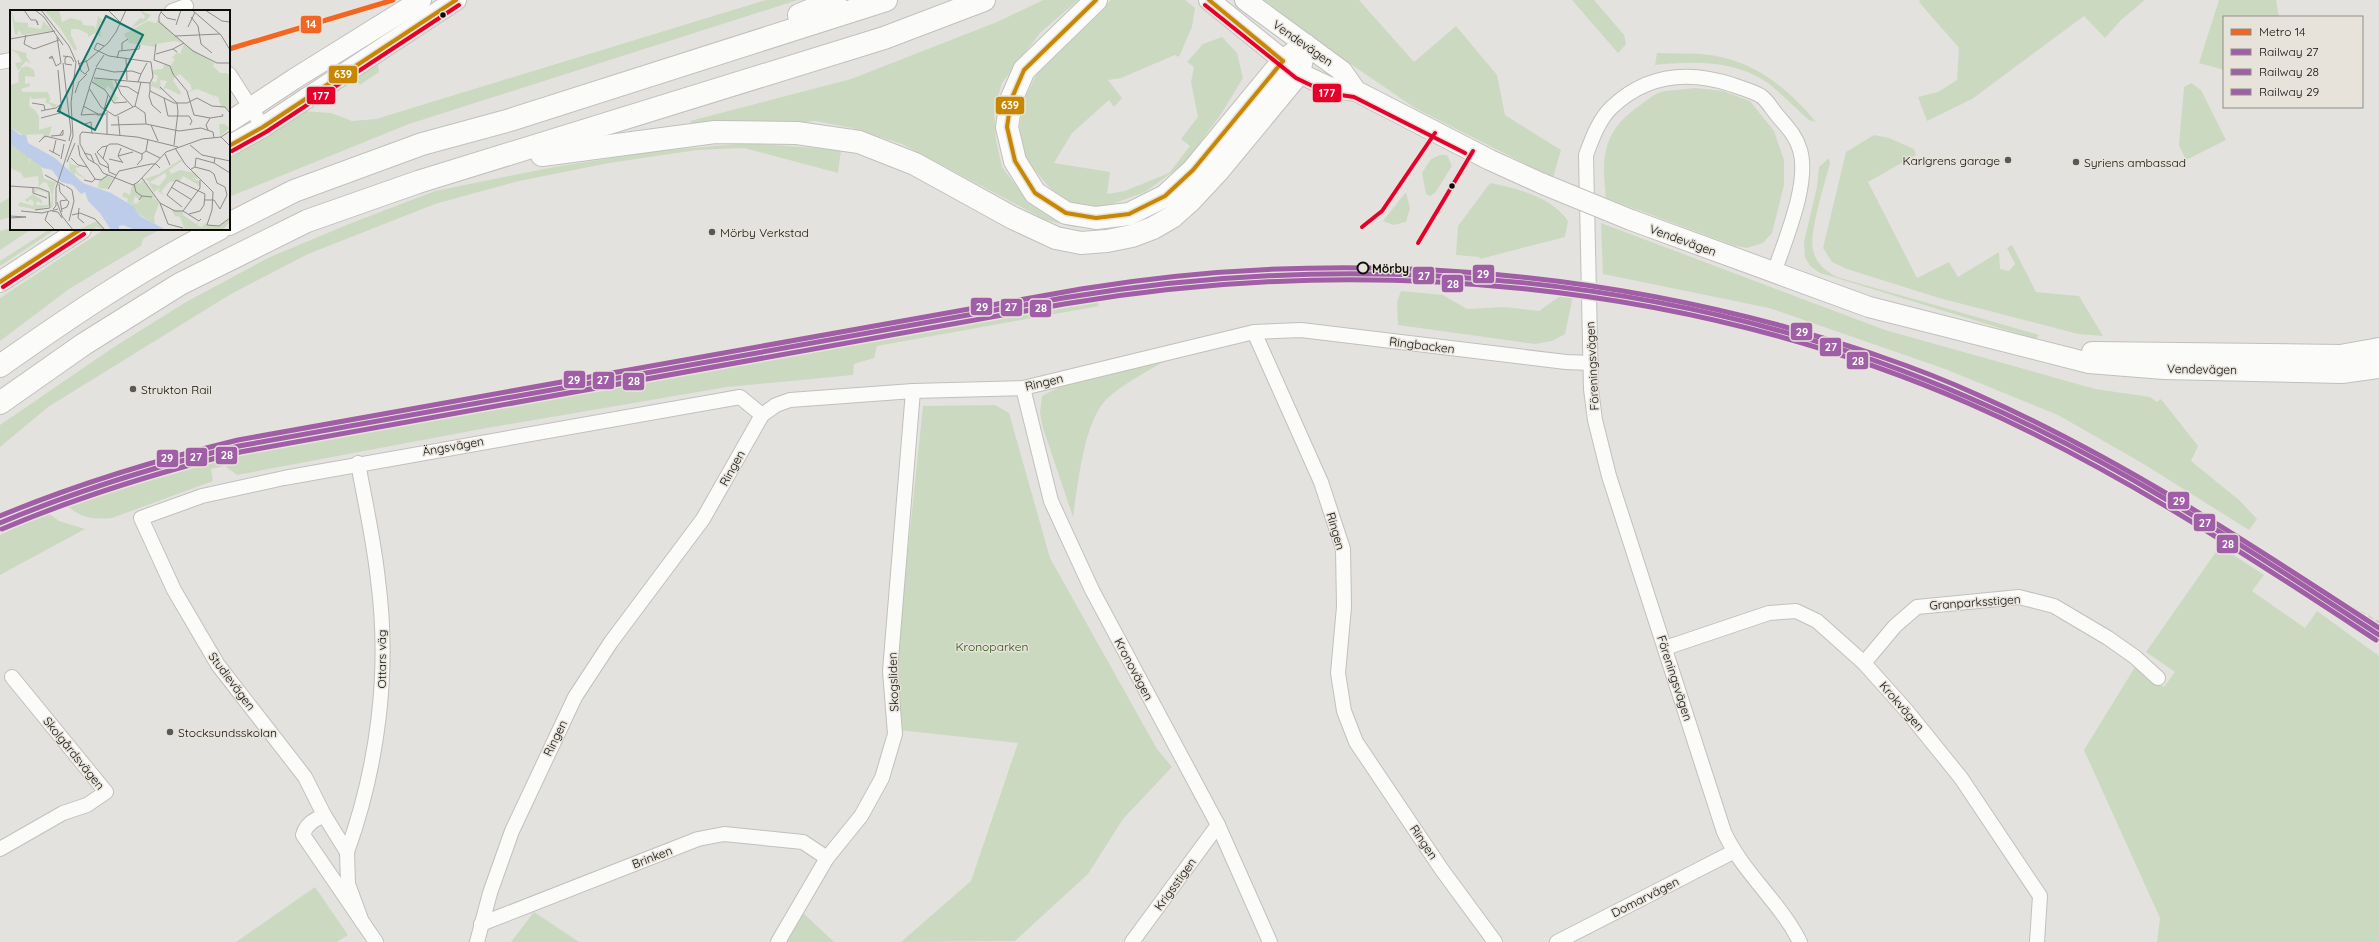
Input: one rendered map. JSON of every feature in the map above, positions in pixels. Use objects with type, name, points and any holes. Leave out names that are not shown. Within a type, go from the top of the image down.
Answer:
[{"type":"highway","points":[[764,40],[800,14],[835,0]]},
{"type":"highway","points":[[230,223],[294,191],[422,144],[510,120],[886,0]]},
{"type":"highway","points":[[0,403],[84,344],[180,284],[307,221],[480,163],[884,38],[984,0]]},
{"type":"highway","points":[[1096,0],[1024,70],[1010,107],[1007,127],[1015,161],[1035,193],[1066,213],[1096,218],[1129,214],[1165,196],[1193,170],[1291,67]]},
{"type":"highway","points":[[480,163],[715,132],[797,133],[859,142],[915,164],[1013,218],[1056,238],[1081,243],[1107,241],[1132,236],[1153,228],[1172,217],[1190,201],[1218,171],[1305,45]]},
{"type":"highway","points":[[0,366],[67,318],[163,257],[217,230]]},
{"type":"street","points":[[230,121],[421,0]]},
{"type":"street","points":[[230,145],[263,127],[456,0]]},
{"type":"street","name":"Vendevägen","points":[[1209,0],[1291,67],[1329,87],[1356,91],[1490,160],[1543,184],[1631,220],[1869,307],[2089,363],[2164,369],[2342,373],[2379,368]]},
{"type":"street","name":"Vendevägen","points":[[1245,0],[1342,71],[1356,91]]},
{"type":"street","points":[[0,62],[10,60]]},
{"type":"street","points":[[230,76],[263,127]]},
{"type":"street","name":"Föreningsvägen","points":[[1774,273],[1799,192],[1802,168],[1800,150],[1791,131],[1761,96],[1710,77],[1677,76],[1652,82],[1636,89],[1611,108],[1595,130],[1586,155],[1591,363],[1595,420],[1609,476],[1724,832],[1733,852],[1790,922],[1800,942]]},
{"type":"street","points":[[0,282],[79,230]]},
{"type":"street","name":"Ringbacken","points":[[1254,332],[1301,330],[1566,362],[1591,363]]},
{"type":"street","name":"Ringen","points":[[477,942],[481,924],[512,831],[575,697],[611,642],[703,519],[762,415],[776,405],[790,400],[913,391],[1024,388],[1254,332],[1321,482],[1343,549],[1344,606],[1338,673],[1344,711],[1356,742],[1442,870],[1495,942]]},
{"type":"street","name":"Vendevägen","points":[[2026,347],[2090,352],[2340,355],[2379,348]]},
{"type":"street","name":"Kronovägen","points":[[1024,388],[1051,501],[1092,590],[1218,825],[1270,942]]},
{"type":"street","name":"Skogsliden","points":[[778,942],[827,858],[861,816],[882,778],[895,734],[890,671],[913,391]]},
{"type":"street","name":"Ängsvägen","points":[[141,518],[202,496],[358,463],[740,396],[762,415]]},
{"type":"street","name":"Ottars väg","points":[[347,852],[357,823],[376,739],[382,685],[379,581],[358,463]]},
{"type":"street","name":"Studievägen","points":[[141,518],[174,590],[218,665],[306,778],[324,815],[347,852]]},
{"type":"street","name":"Granparksstigen","points":[[1864,663],[1895,626],[1917,607],[2019,597],[2054,606],[2108,638],[2135,657],[2158,678]]},
{"type":"street","name":"Krokvägen","points":[[1665,648],[1769,613],[1796,611],[1817,621],[1864,663],[1906,710],[1961,778],[2040,896],[2037,942]]},
{"type":"street","name":"Skolgårdsvägen","points":[[0,849],[63,813],[87,805],[106,792],[12,677]]},
{"type":"street","points":[[324,815],[313,821],[305,828],[303,835],[376,942]]},
{"type":"street","name":"Krigsstigen","points":[[1132,942],[1218,825]]},
{"type":"street","name":"Brinken","points":[[481,924],[698,839],[724,834],[803,842],[827,858]]},
{"type":"street","points":[[347,852],[348,884],[362,922]]},
{"type":"street","name":"Domarvägen","points":[[1556,942],[1733,852]]},
{"type":"green space","points":[[766,0],[798,0],[409,124],[230,197],[230,152],[303,111],[331,113],[352,121],[376,119]]},
{"type":"green space","points":[[1043,0],[1078,0],[1040,33],[1002,83],[994,110],[996,140],[1002,167],[1020,191],[1048,213],[1079,228],[1046,220],[902,144],[852,128],[815,121],[774,125],[693,125],[690,121],[851,79],[997,22]]},
{"type":"green space","points":[[1111,0],[1185,0],[1195,8],[1192,27],[1179,57],[1175,55],[1121,78],[1108,80],[1122,98],[1114,107],[1109,100],[1072,133],[1054,163],[1110,172],[1107,194],[1125,191],[1169,173],[1190,146],[1181,139],[1198,117],[1191,82],[1194,67],[1187,62],[1203,44],[1222,37],[1237,53],[1243,78],[1221,114],[1185,163],[1145,192],[1104,207],[1071,203],[1050,188],[1027,161],[1019,131],[1024,100],[1043,61]]},
{"type":"green space","points":[[1257,0],[1359,0],[1414,62],[1456,26],[1497,75],[1505,115],[1561,150],[1553,178],[1415,108]]},
{"type":"green space","points":[[1572,0],[1594,0],[1624,35],[1626,44],[1618,53]]},
{"type":"green space","points":[[1920,0],[2145,0],[2121,20],[2105,38],[2084,16],[1972,99],[1927,121],[1918,97],[1938,92],[1957,80],[1959,48],[1919,2]]},
{"type":"green space","points":[[2219,0],[2276,0],[2279,16],[2223,16],[2223,70],[2199,63]]},
{"type":"green space","points":[[1657,53],[1713,55],[1736,61],[1762,74],[1786,91],[1816,122],[1809,120],[1773,87],[1755,75],[1728,66],[1713,64],[1684,63],[1655,65]]},
{"type":"green space","points":[[377,60],[379,72],[360,85],[353,76]]},
{"type":"green space","points":[[2191,83],[2201,90],[2226,140],[2186,160],[2179,145],[2184,87]]},
{"type":"green space","points":[[1696,88],[1723,91],[1750,101],[1774,131],[1784,160],[1784,185],[1772,233],[1763,243],[1747,248],[1735,246],[1606,198],[1604,170],[1605,157],[1611,135],[1618,125],[1627,115],[1658,93]]},
{"type":"green space","points":[[1874,135],[1889,138],[1914,149],[1916,155],[1868,182],[1917,278],[1949,262],[1958,277],[1999,252],[2000,269],[2009,271],[2015,264],[2007,248],[2012,245],[2036,292],[2079,296],[2103,336],[2078,334],[1939,298],[1847,269],[1832,262],[1823,248],[1846,152]]},
{"type":"green space","points":[[749,143],[841,150],[838,173],[744,148],[697,150],[609,163],[519,181],[435,204],[308,254],[231,294],[48,407],[0,447],[0,425],[114,347],[186,302],[270,257],[349,224],[435,191],[554,167],[657,151]]},
{"type":"green space","points":[[1440,155],[1447,155],[1452,166],[1435,193],[1430,196],[1426,194],[1422,173],[1431,159]]},
{"type":"green space","points":[[1829,158],[1830,163],[1815,220],[1812,242],[1814,255],[1825,270],[1837,277],[2039,335],[2036,339],[1820,273],[1810,266],[1805,257],[1804,242],[1817,187],[1819,167]]},
{"type":"green space","points":[[1490,183],[1533,195],[1553,206],[1568,221],[1565,237],[1480,259],[1479,257],[1456,255],[1458,226]]},
{"type":"green space","points":[[1406,192],[1410,208],[1406,222],[1394,225],[1383,221]]},
{"type":"green space","points":[[10,198],[10,217],[0,220],[0,203]]},
{"type":"green space","points":[[1601,223],[1885,330],[2095,389],[2150,397],[2157,402],[2161,399],[2198,446],[2191,461],[2239,500],[2257,519],[2249,530],[2142,463],[2058,415],[1945,369],[1769,308],[1603,274]]},
{"type":"green space","points":[[10,228],[10,230],[30,230],[0,250],[0,231]]},
{"type":"green space","points":[[48,230],[54,230],[0,266],[0,261]]},
{"type":"green space","points":[[103,230],[159,230],[143,239],[141,246],[69,289],[0,341],[0,298]]},
{"type":"green space","points":[[1401,291],[1443,295],[1467,309],[1504,307],[1539,311],[1560,296],[1573,296],[1565,334],[1552,341],[1535,344],[1398,325],[1397,302]]},
{"type":"green space","points":[[1097,300],[1099,306],[877,346],[874,358],[854,364],[853,375],[727,387],[481,429],[237,475],[225,466],[211,469],[213,481],[112,518],[91,518],[75,512],[63,503],[119,484],[221,456],[324,435]]},
{"type":"green space","points":[[1168,359],[1117,390],[1104,402],[1097,413],[1091,426],[1082,457],[1073,517],[1043,428],[1040,413],[1042,396],[1065,384]]},
{"type":"green space","name":"Kronoparken","points":[[995,405],[1009,413],[1050,558],[1157,749],[1172,767],[1123,819],[1088,874],[1015,941],[901,942],[971,881],[1018,743],[899,730],[896,664],[923,406]]},
{"type":"green space","points":[[47,512],[59,521],[85,529],[0,575],[0,535]]},
{"type":"green space","points":[[2220,546],[2264,575],[2252,591],[2305,628],[2317,611],[2379,656],[2379,942],[2157,942],[2160,918],[2084,750],[2135,667],[2164,687],[2175,672],[2146,652]]},
{"type":"green space","points":[[315,887],[348,935],[337,942],[236,942]]},
{"type":"green space","points":[[801,911],[834,942],[784,942]]},
{"type":"green space","points":[[534,912],[579,942],[511,942]]},
{"type":"railway","points":[[2250,550],[2379,623]]},
{"type":"metro line","name":"14","points":[[230,49],[393,0]]},
{"type":"rail line","name":"29","points":[[0,516],[88,483],[177,456],[238,440],[1081,289],[1169,277],[1257,270],[1345,268],[1433,270],[1521,277],[1609,289],[1696,305],[1807,333],[1881,357],[1954,384],[2031,420],[2133,474],[2183,503],[2379,628]]},
{"type":"rail line","name":"27","points":[[0,523],[88,489],[178,462],[239,446],[1063,298],[1177,283],[1293,275],[1409,275],[1525,283],[1640,299],[1753,324],[1864,357],[1972,399],[2026,423],[2130,478],[2231,539],[2379,635]]},
{"type":"rail line","name":"28","points":[[2,529],[90,495],[240,452],[1064,304],[1178,289],[1293,281],[1409,281],[1524,289],[1639,305],[1752,329],[1862,362],[1970,404],[2076,455],[2178,513],[2376,640]]},
{"type":"transit line","name":"639","points":[[230,145],[263,127],[456,0]]},
{"type":"transit line","name":"639","points":[[1096,0],[1024,70],[1011,100],[1007,127],[1015,161],[1035,193],[1066,213],[1096,218],[1129,214],[1165,196],[1193,170],[1283,61]]},
{"type":"transit line","name":"639","points":[[1209,0],[1283,61]]},
{"type":"transit line","name":"177","points":[[232,151],[266,132],[459,5]]},
{"type":"transit line","name":"177","points":[[1205,5],[1296,78],[1327,93],[1354,97],[1465,153]]},
{"type":"transit line","name":"177","points":[[1362,227],[1382,211],[1435,133]]},
{"type":"transit line","name":"177","points":[[1418,243],[1473,151]]},
{"type":"transit line","name":"639","points":[[0,282],[79,230]]},
{"type":"transit line","name":"177","points":[[3,287],[84,234]]},
{"type":"place","name":"Karlgrens garage","points":[[2008,160]]},
{"type":"place","name":"Syriens ambassad","points":[[2076,162]]},
{"type":"place","name":"Mörby Verkstad","points":[[712,232]]},
{"type":"place","name":"Mörby","points":[[1363,268]]},
{"type":"place","name":"Strukton Rail","points":[[133,389]]},
{"type":"place","name":"Stocksundsskolan","points":[[170,732]]}]
